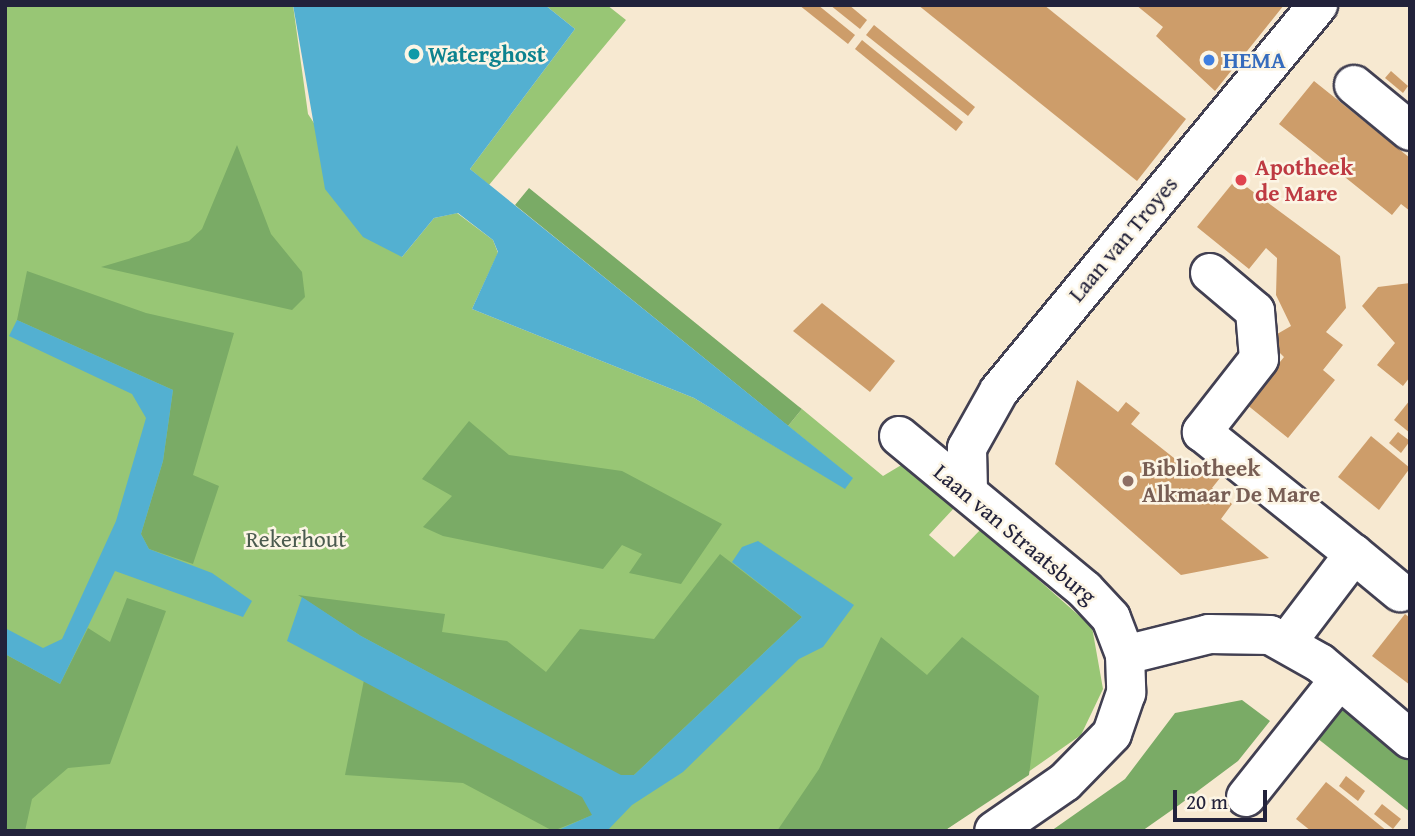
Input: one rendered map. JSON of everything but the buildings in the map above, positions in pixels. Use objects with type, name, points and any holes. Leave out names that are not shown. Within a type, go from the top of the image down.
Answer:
[{"type":"street","name":"Laan van Troyes","points":[[968,490],[967,448],[999,391],[1318,5]]},
{"type":"street","points":[[1354,85],[1410,131]]},
{"type":"street","points":[[1210,273],[1255,311],[1259,359],[1202,432],[1400,593]]},
{"type":"street","name":"Laan van Straatsburg","points":[[899,436],[968,490],[1098,604],[1125,655],[1126,693],[1112,734],[1065,782],[994,831]]},
{"type":"street","points":[[1289,641],[1354,554]]},
{"type":"street","points":[[1125,655],[1231,631],[1289,641],[1410,739]]},
{"type":"street","points":[[1246,797],[1339,680]]},
{"type":"green space","name":"Rekerhout","points":[[5,5],[293,5],[308,114],[402,257],[434,218],[457,213],[493,240],[498,253],[472,309],[694,398],[845,488],[852,478],[788,426],[802,409],[883,476],[903,464],[955,507],[929,535],[954,557],[981,529],[1092,627],[1103,689],[1081,735],[944,831],[5,831]]},
{"type":"green space","points":[[545,5],[607,5],[626,20],[489,185],[470,169],[575,29]]},
{"type":"green space","points":[[237,145],[271,234],[302,272],[305,297],[292,310],[101,267],[189,241],[202,229]]},
{"type":"green space","points":[[529,188],[802,409],[788,426],[515,205]]},
{"type":"green space","points":[[27,271],[146,313],[234,333],[193,475],[219,486],[193,564],[149,549],[141,534],[163,461],[173,390],[17,320]]},
{"type":"green space","points":[[469,421],[509,455],[622,471],[722,524],[681,584],[629,573],[642,554],[622,545],[603,569],[443,536],[423,527],[452,496],[422,479]]},
{"type":"green space","points":[[720,554],[802,617],[634,775],[621,776],[361,636],[298,595],[445,614],[442,632],[507,641],[546,672],[580,629],[654,639]]},
{"type":"green space","points":[[127,598],[166,611],[110,764],[68,768],[32,799],[25,831],[5,831],[5,654],[60,684],[88,628],[110,642]]},
{"type":"green space","points":[[881,637],[927,675],[962,637],[1039,696],[1029,775],[944,831],[777,831],[819,769]]},
{"type":"green space","points":[[364,680],[583,797],[593,815],[553,831],[463,783],[345,775]]},
{"type":"green space","points":[[1242,700],[1270,721],[1238,761],[1142,831],[1051,831],[1125,779],[1175,713]]},
{"type":"green space","points":[[1341,700],[1410,758],[1410,812],[1317,738]]},
{"type":"water","points":[[293,5],[545,5],[575,29],[470,169],[853,478],[845,489],[694,398],[472,309],[498,252],[493,240],[458,213],[434,218],[402,257],[363,237],[325,189]]},
{"type":"water","points":[[17,320],[173,390],[163,461],[141,534],[149,549],[212,573],[252,601],[243,617],[115,571],[60,684],[5,654],[5,628],[43,648],[62,639],[116,521],[146,418],[132,394],[9,336]]},
{"type":"water","points":[[758,541],[854,605],[823,647],[799,659],[683,772],[632,805],[607,831],[556,831],[592,815],[582,797],[287,641],[302,597],[361,636],[621,775],[634,775],[802,617],[732,562],[742,547]]},
{"type":"place","name":"Waterghost","points":[[414,54]]},
{"type":"place","name":"HEMA","points":[[1209,60]]},
{"type":"place","name":"Apotheek de Mare","points":[[1241,180]]},
{"type":"place","name":"Bibliotheek Alkmaar De Mare","points":[[1128,481]]}]
